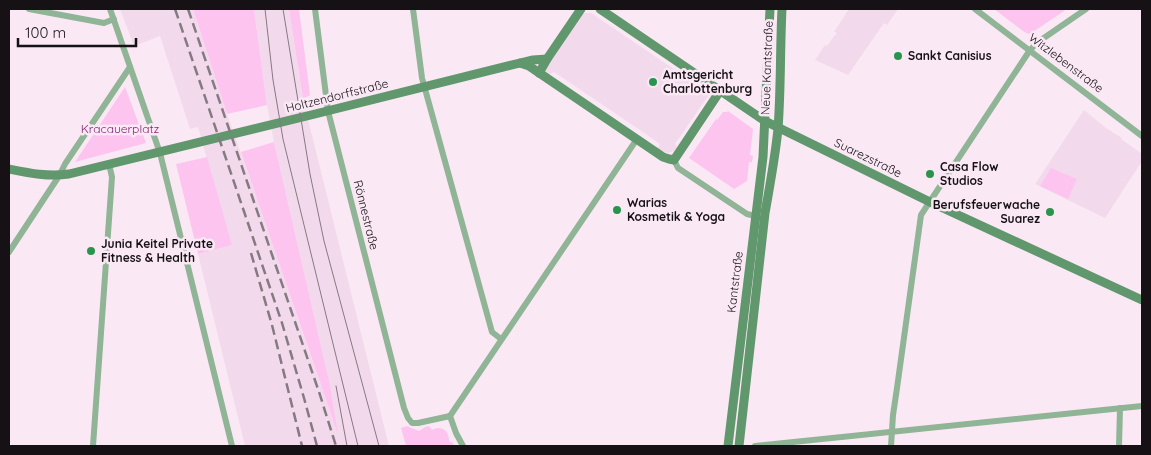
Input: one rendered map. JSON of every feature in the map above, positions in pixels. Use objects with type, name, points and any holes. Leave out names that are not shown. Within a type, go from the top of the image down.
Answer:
[{"type":"street","points":[[29,9],[104,22],[114,19]]},
{"type":"street","points":[[110,9],[160,153],[232,446]]},
{"type":"street","name":"Rönnestraße","points":[[315,9],[328,111],[404,408],[412,422],[418,423],[450,416]]},
{"type":"street","points":[[413,9],[422,78],[492,332],[501,340]]},
{"type":"street","points":[[539,73],[581,9]]},
{"type":"street","name":"Suarezstraße","points":[[600,9],[778,128],[930,202],[1142,300]]},
{"type":"street","name":"Neue Kantstraße","points":[[765,121],[770,9]]},
{"type":"street","name":"Neue Kantstraße","points":[[778,128],[782,9]]},
{"type":"street","name":"Witzlebenstraße","points":[[975,9],[1142,136]]},
{"type":"street","points":[[891,446],[897,388],[921,215],[1030,50],[1038,42],[1086,9]]},
{"type":"street","name":"Holtzendorffstraße","points":[[160,153],[520,62],[547,59]]},
{"type":"street","points":[[520,62],[529,66],[663,157],[672,159],[678,168],[747,214],[755,216]]},
{"type":"street","points":[[9,252],[130,67]]},
{"type":"street","points":[[672,159],[720,91]]},
{"type":"street","name":"Kantstraße","points":[[728,446],[763,157],[765,121]]},
{"type":"street","name":"Kantstraße","points":[[739,446],[765,219],[778,128]]},
{"type":"street","points":[[463,446],[450,416],[637,139]]},
{"type":"street","points":[[9,169],[46,176],[59,176],[160,153]]},
{"type":"street","points":[[93,446],[112,180],[109,164]]},
{"type":"street","points":[[755,446],[1142,406]]},
{"type":"street","points":[[1119,446],[1120,408]]},
{"type":"shaded area","points":[[120,9],[193,9],[227,114],[337,432],[330,385],[274,142],[254,9],[289,9],[303,99],[389,446],[245,446],[198,254],[231,245],[198,127],[190,129],[160,36],[134,46]]},
{"type":"shaded area","points":[[849,9],[898,9],[887,25],[884,23],[848,75],[815,60],[825,45],[827,46],[836,35],[836,32],[834,32]]},
{"type":"shaded area","points":[[591,13],[696,84],[708,86],[710,92],[708,96],[675,144],[677,147],[674,151],[668,153],[657,149],[660,144],[640,130],[554,72],[549,75],[545,72],[582,14]]},
{"type":"shaded area","points":[[1084,110],[1142,154],[1142,161],[1105,218],[1035,184]]},
{"type":"green space","points":[[193,9],[254,9],[267,105],[227,114]]},
{"type":"green space","points":[[289,9],[299,9],[310,95],[303,99]]},
{"type":"green space","points":[[994,9],[1067,9],[1028,34]]},
{"type":"green space","name":"Kracauerplatz","points":[[125,87],[146,143],[75,162]]},
{"type":"green space","points":[[728,111],[753,129],[750,155],[753,156],[752,162],[749,162],[747,181],[734,189],[689,158],[716,119],[723,112]]},
{"type":"green space","points":[[274,142],[330,385],[338,435],[241,152]]},
{"type":"green space","points":[[207,157],[232,245],[198,254],[176,164]]},
{"type":"green space","points":[[1051,168],[1077,179],[1068,199],[1040,186]]},
{"type":"green space","points":[[407,426],[419,431],[429,426],[432,430],[441,428],[446,431],[449,441],[454,446],[406,446],[401,428]]},
{"type":"tram line","points":[[265,9],[273,80],[283,139],[358,446]]},
{"type":"tram line","points":[[283,9],[310,174],[324,241],[379,446]]},
{"type":"tram line","points":[[336,386],[347,446]]},
{"type":"railway","points":[[175,9],[282,323],[317,446]]},
{"type":"railway","points":[[188,9],[336,446]]},
{"type":"railway","points":[[251,253],[272,325],[302,446]]},
{"type":"place","name":"Sankt Canisius","points":[[898,56]]},
{"type":"place","name":"Amtsgericht Charlottenburg","points":[[653,82]]},
{"type":"place","name":"Casa Flow Studios","points":[[930,174]]},
{"type":"place","name":"Warias Kosmetik & Yoga","points":[[617,210]]},
{"type":"place","name":"Berufsfeuerwache Suarez","points":[[1050,212]]},
{"type":"place","name":"Junia Keitel Private Fitness & Health","points":[[91,251]]}]
